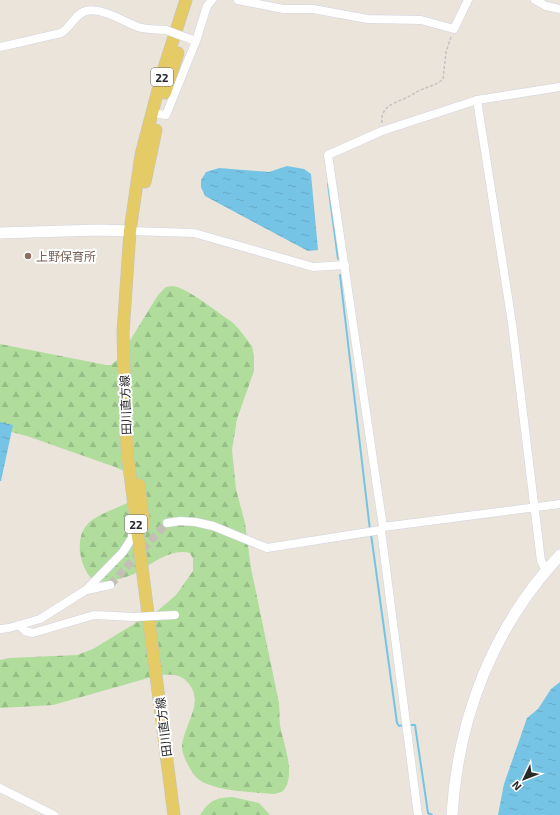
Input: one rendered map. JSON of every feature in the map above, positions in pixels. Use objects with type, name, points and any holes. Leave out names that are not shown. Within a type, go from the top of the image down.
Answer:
[{"type":"main road","name":"田川直方線","points":[[174,815],[127,451],[123,333],[134,231],[146,155],[163,71],[186,0]]},
{"type":"main road","name":"田川直方線","points":[[146,155],[194,0]]},
{"type":"main road","name":"田川直方線","points":[[134,231],[130,375],[135,451],[182,815]]},
{"type":"street","points":[[159,114],[166,115],[193,40],[207,6],[212,0]]},
{"type":"street","points":[[238,0],[265,3],[283,9],[313,9],[368,19],[421,20],[454,29],[468,0]]},
{"type":"street","points":[[535,0],[546,6],[560,10]]},
{"type":"street","points":[[0,47],[61,33],[67,30],[80,14],[86,11],[105,12],[140,28],[166,30],[193,40]]},
{"type":"street","points":[[418,815],[382,529],[328,155],[382,131],[477,100],[560,87]]},
{"type":"street","points":[[477,100],[512,323],[541,561],[546,570]]},
{"type":"street","points":[[0,232],[99,230],[194,233],[313,267],[345,265]]},
{"type":"street","points":[[0,629],[40,619],[86,590],[123,552],[132,538],[133,504]]},
{"type":"street","points":[[167,523],[180,521],[195,522],[213,526],[268,548],[382,529],[560,504]]},
{"type":"street","points":[[452,815],[455,777],[460,746],[472,702],[484,670],[497,642],[519,607],[546,570],[560,555]]},
{"type":"street","points":[[86,590],[110,585]]},
{"type":"street","points":[[19,625],[25,630],[33,632],[94,614],[135,617],[175,616]]},
{"type":"street","points":[[0,788],[54,815]]},
{"type":"path","points":[[382,131],[381,117],[385,109],[393,103],[423,89],[437,85],[443,79],[446,52],[454,29]]},
{"type":"green space","points":[[166,287],[178,287],[194,295],[232,322],[252,346],[254,371],[237,419],[232,450],[236,489],[245,523],[251,568],[279,703],[280,725],[288,759],[289,776],[287,784],[283,791],[275,794],[237,791],[209,785],[198,779],[191,771],[182,751],[182,747],[183,739],[192,715],[195,699],[189,684],[186,680],[179,676],[159,675],[53,705],[0,708],[0,660],[9,658],[77,655],[93,649],[147,616],[155,613],[176,595],[193,571],[193,559],[190,553],[175,553],[161,558],[134,574],[115,580],[95,582],[89,576],[82,561],[80,552],[80,540],[83,531],[94,519],[129,502],[126,472],[27,436],[0,429],[0,344],[111,365],[123,352],[158,295]]},
{"type":"green space","points":[[232,797],[259,803],[270,815],[200,815],[213,801],[221,798]]},
{"type":"water","points":[[287,166],[304,169],[311,174],[318,250],[308,251],[205,196],[201,187],[201,180],[206,172],[219,168],[269,172]]},
{"type":"water","points":[[0,422],[13,425],[1,481],[0,481]]},
{"type":"water","points":[[560,682],[560,815],[498,815],[504,784],[527,718],[538,709],[551,689]]},
{"type":"waterway","points":[[328,184],[338,259]]},
{"type":"waterway","points":[[340,275],[370,530]]},
{"type":"waterway","points":[[371,534],[397,723],[399,726],[404,725]]},
{"type":"waterway","points":[[409,725],[415,725],[428,813],[432,815]]},
{"type":"tunnel","points":[[110,585],[167,523]]},
{"type":"place","name":"上野保育所","points":[[28,256]]}]
